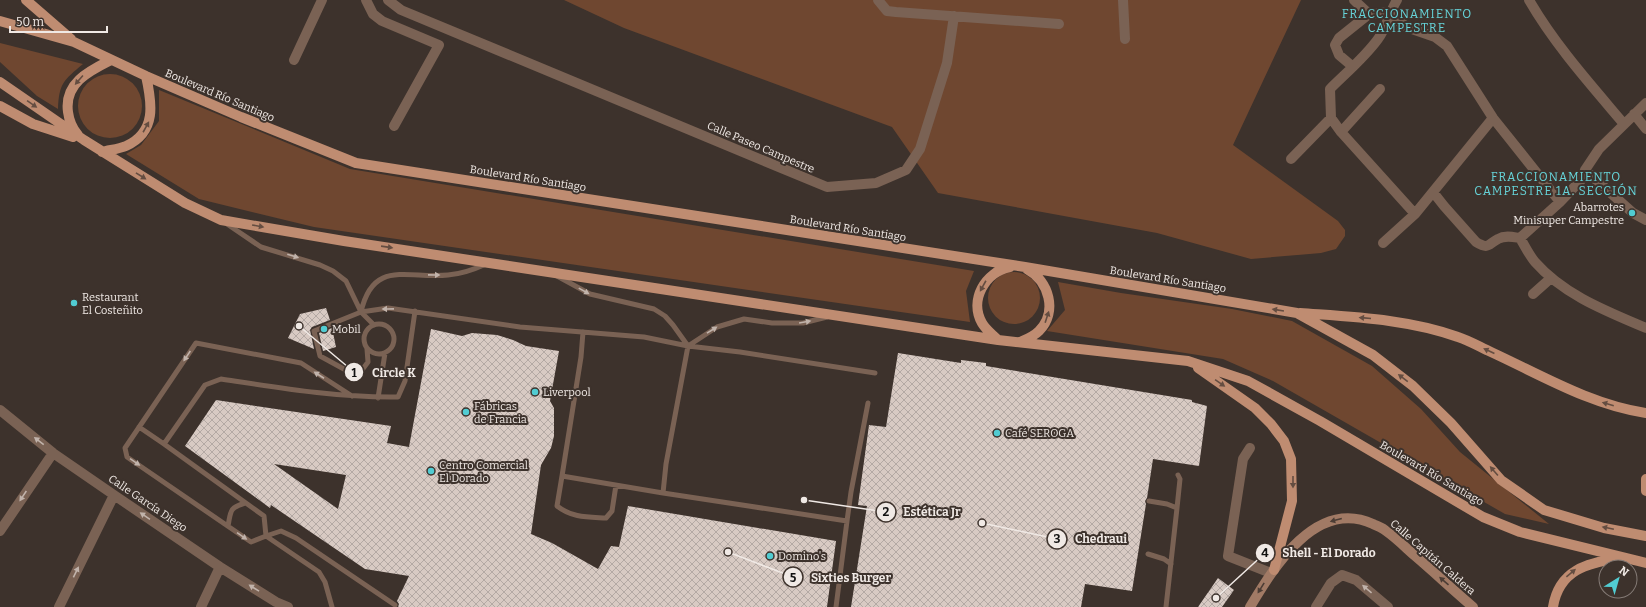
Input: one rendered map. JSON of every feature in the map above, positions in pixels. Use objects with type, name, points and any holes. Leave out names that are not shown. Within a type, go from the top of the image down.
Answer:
[{"type":"main road","points":[[26,0],[74,42]]},
{"type":"main road","name":"Boulevard Río Santiago","points":[[0,21],[74,42],[146,76],[283,135],[356,163],[1025,267],[1297,313],[1373,355],[1413,386],[1451,423],[1501,480],[1544,510],[1604,528],[1646,536]]},
{"type":"main road","points":[[84,140],[76,132],[69,120],[68,106],[70,93],[77,81],[87,72],[111,60]]},
{"type":"main road","points":[[102,152],[126,146],[137,139],[146,128],[151,115],[151,101],[146,76]]},
{"type":"main road","name":"Boulevard Río Santiago","points":[[0,82],[102,152],[184,203],[221,220],[344,241],[837,314],[998,340],[1188,361],[1248,381],[1320,421],[1483,517],[1520,532],[1646,563]]},
{"type":"main road","points":[[0,106],[33,124],[84,140]]},
{"type":"main road","points":[[998,340],[989,333],[982,324],[978,313],[977,302],[985,281],[998,271],[1014,266]]},
{"type":"main road","points":[[1020,342],[1030,338],[1039,331],[1049,312],[1050,301],[1047,290],[1042,281],[1025,267]]},
{"type":"main road","points":[[1297,313],[1382,320],[1432,328],[1460,337],[1600,402],[1632,411],[1646,413]]},
{"type":"main road","points":[[1188,361],[1255,408],[1284,440],[1291,459],[1292,500],[1272,571]]},
{"type":"main road","points":[[1646,478],[1646,491]]},
{"type":"main road","name":"Calle Capitán Caldera","points":[[1250,607],[1272,571],[1299,540],[1318,526],[1338,519],[1353,518],[1367,521],[1386,530],[1473,607]]},
{"type":"main road","points":[[1553,607],[1554,601],[1567,577],[1578,568],[1594,562],[1624,557]]},
{"type":"street","points":[[294,60],[322,0]]},
{"type":"street","points":[[366,0],[373,14],[382,21],[439,45],[394,126]]},
{"type":"street","name":"Calle Paseo Campestre","points":[[388,0],[401,10],[827,187],[876,183],[906,170],[920,149],[947,63],[954,16]]},
{"type":"street","points":[[878,0],[887,11],[1059,24]]},
{"type":"street","points":[[1123,0],[1126,39]]},
{"type":"street","points":[[1354,0],[1369,14]]},
{"type":"street","points":[[1397,0],[1389,12],[1386,26],[1377,40],[1330,90],[1331,118],[1341,132],[1415,214]]},
{"type":"street","points":[[1529,0],[1560,46],[1624,124]]},
{"type":"street","points":[[1352,66],[1339,55],[1335,45],[1339,38],[1369,14],[1389,12]]},
{"type":"street","points":[[1389,12],[1398,21],[1409,28],[1435,37],[1447,46],[1461,65],[1470,84],[1493,118],[1560,202]]},
{"type":"street","points":[[1341,132],[1380,89]]},
{"type":"street","points":[[1520,238],[1560,202],[1582,179],[1585,170],[1599,149],[1646,103]]},
{"type":"street","points":[[1634,114],[1646,129]]},
{"type":"street","points":[[1291,159],[1331,118]]},
{"type":"street","points":[[1384,243],[1415,214],[1493,118]]},
{"type":"street","points":[[1585,170],[1633,213],[1646,220]]},
{"type":"street","points":[[1433,192],[1476,242],[1483,246],[1490,245],[1498,239],[1510,236],[1520,238],[1534,261],[1551,278],[1583,300],[1646,328]]},
{"type":"street","points":[[1533,294],[1551,278]]},
{"type":"street","name":"Calle García Diego","points":[[0,410],[53,453],[114,495],[220,567],[276,602],[288,607]]},
{"type":"street","points":[[1250,448],[1243,459],[1228,556],[1272,571]]},
{"type":"street","points":[[0,531],[53,453]]},
{"type":"street","points":[[59,607],[114,495]]},
{"type":"street","points":[[201,607],[220,567]]},
{"type":"street","points":[[1316,607],[1331,583],[1342,575],[1356,580],[1388,607]]},
{"type":"lane","points":[[221,220],[261,247],[320,265],[333,272],[346,281],[361,312],[374,325]]},
{"type":"lane","points":[[361,312],[364,298],[371,286],[380,279],[391,275],[448,276],[469,272],[489,263]]},
{"type":"lane","points":[[550,272],[590,294],[654,309],[665,316],[688,346],[666,464],[663,493]]},
{"type":"lane","points":[[378,398],[385,353],[392,346],[394,336],[392,331],[384,325],[374,325],[370,327],[364,335],[368,362],[362,370],[353,374],[320,356],[314,330],[361,312],[388,308],[520,327],[644,337],[688,346],[740,352],[875,373]]},
{"type":"lane","points":[[164,444],[205,385],[221,379],[325,395],[378,398],[398,397],[405,381],[415,312]]},
{"type":"lane","points":[[688,346],[717,327],[744,319],[772,323],[803,323],[837,314]]},
{"type":"lane","points":[[583,332],[581,357],[557,506],[565,512],[579,517],[606,518],[612,511],[616,485]]},
{"type":"lane","points":[[352,396],[301,363],[196,343],[125,448],[127,457],[251,542],[281,531],[296,538],[395,605]]},
{"type":"lane","points":[[367,349],[376,354],[385,353]]},
{"type":"lane","points":[[836,607],[851,492],[868,403]]},
{"type":"lane","points":[[139,427],[264,516],[266,536]]},
{"type":"lane","points":[[1166,607],[1180,479],[1178,475]]},
{"type":"lane","points":[[562,476],[847,521]]},
{"type":"lane","points":[[1150,501],[1167,504],[1177,508]]},
{"type":"lane","points":[[228,526],[231,511],[234,506],[244,503]]},
{"type":"lane","points":[[266,536],[319,572],[325,582],[332,607]]},
{"type":"lane","points":[[1148,554],[1164,559],[1171,564]]},
{"type":"shaded area","points":[[564,0],[1301,0],[1233,145],[1338,221],[1345,230],[1345,236],[1336,249],[1321,253],[1251,259],[1157,233],[938,193],[892,127],[624,28]]},
{"type":"shaded area","points":[[0,43],[83,64],[67,78],[61,88],[58,109],[37,96],[0,62]]},
{"type":"shaded area","points":[[110,74],[128,80],[136,88],[142,106],[136,124],[128,132],[110,138],[92,132],[84,124],[78,106],[84,88],[92,80]]},
{"type":"shaded area","points":[[159,90],[350,169],[974,271],[966,291],[970,322],[314,227],[199,199],[126,154],[141,145],[159,121]]},
{"type":"shaded area","points":[[1009,272],[1019,272],[1033,279],[1040,293],[1040,303],[1033,317],[1019,324],[1009,324],[999,320],[992,313],[988,303],[988,293],[992,283],[999,276]]},
{"type":"shaded area","points":[[1058,282],[1121,293],[1232,309],[1292,321],[1372,366],[1421,409],[1460,452],[1549,524],[1505,514],[1273,381],[1223,359],[1047,331],[1065,310]]},
{"type":"building","points":[[326,308],[330,320],[312,327],[310,330],[314,349],[288,338],[300,314]]},
{"type":"building","points":[[332,328],[336,347],[323,351],[319,333]]},
{"type":"building","name":"Centro Comercial El Dorado","points":[[431,329],[462,336],[472,333],[497,335],[526,346],[559,351],[550,401],[554,408],[554,436],[551,448],[541,465],[531,534],[552,543],[598,569],[611,546],[619,547],[628,506],[836,541],[827,607],[398,607],[399,604],[397,601],[409,576],[365,569],[271,505],[270,508],[185,446],[216,400],[391,426],[387,443],[409,447]],"holes":[[[274,464],[346,475],[338,509]]]},
{"type":"building","points":[[898,353],[961,363],[961,360],[986,363],[986,366],[1192,400],[1192,402],[1207,406],[1199,466],[1153,459],[1147,498],[1145,501],[1146,504],[1132,591],[1085,584],[1081,607],[851,607],[867,506],[858,505],[869,425],[886,427]]},
{"type":"building","points":[[1218,578],[1234,590],[1222,607],[1198,607]]},
{"type":"place","name":"Abarrotes Minisuper Campestre","points":[[1632,213]]},
{"type":"place","name":"Restaurant El Costeñito","points":[[74,303]]},
{"type":"place","name":"Circle K","points":[[299,326]]},
{"type":"place","name":"Mobil","points":[[324,329]]},
{"type":"place","name":"Liverpool","points":[[535,392]]},
{"type":"place","name":"Fábricas de Francia","points":[[466,412]]},
{"type":"place","name":"Café SEROGA","points":[[997,433]]},
{"type":"place","name":"Centro Comercial El Dorado","points":[[431,471]]},
{"type":"place","name":"Estética Jr","points":[[804,500]]},
{"type":"place","name":"Chedraui","points":[[982,523]]},
{"type":"place","name":"Sixties Burger","points":[[728,552]]},
{"type":"place","name":"Domino's","points":[[770,556]]},
{"type":"place","name":"Shell - El Dorado","points":[[1216,598]]},
{"type":"district","name":"FRACCIONAMIENTO CAMPESTRE","points":[[1407,21]]},
{"type":"district","name":"FRACCIONAMIENTO CAMPESTRE 1A. SECCIÓN","points":[[1556,184]]}]
